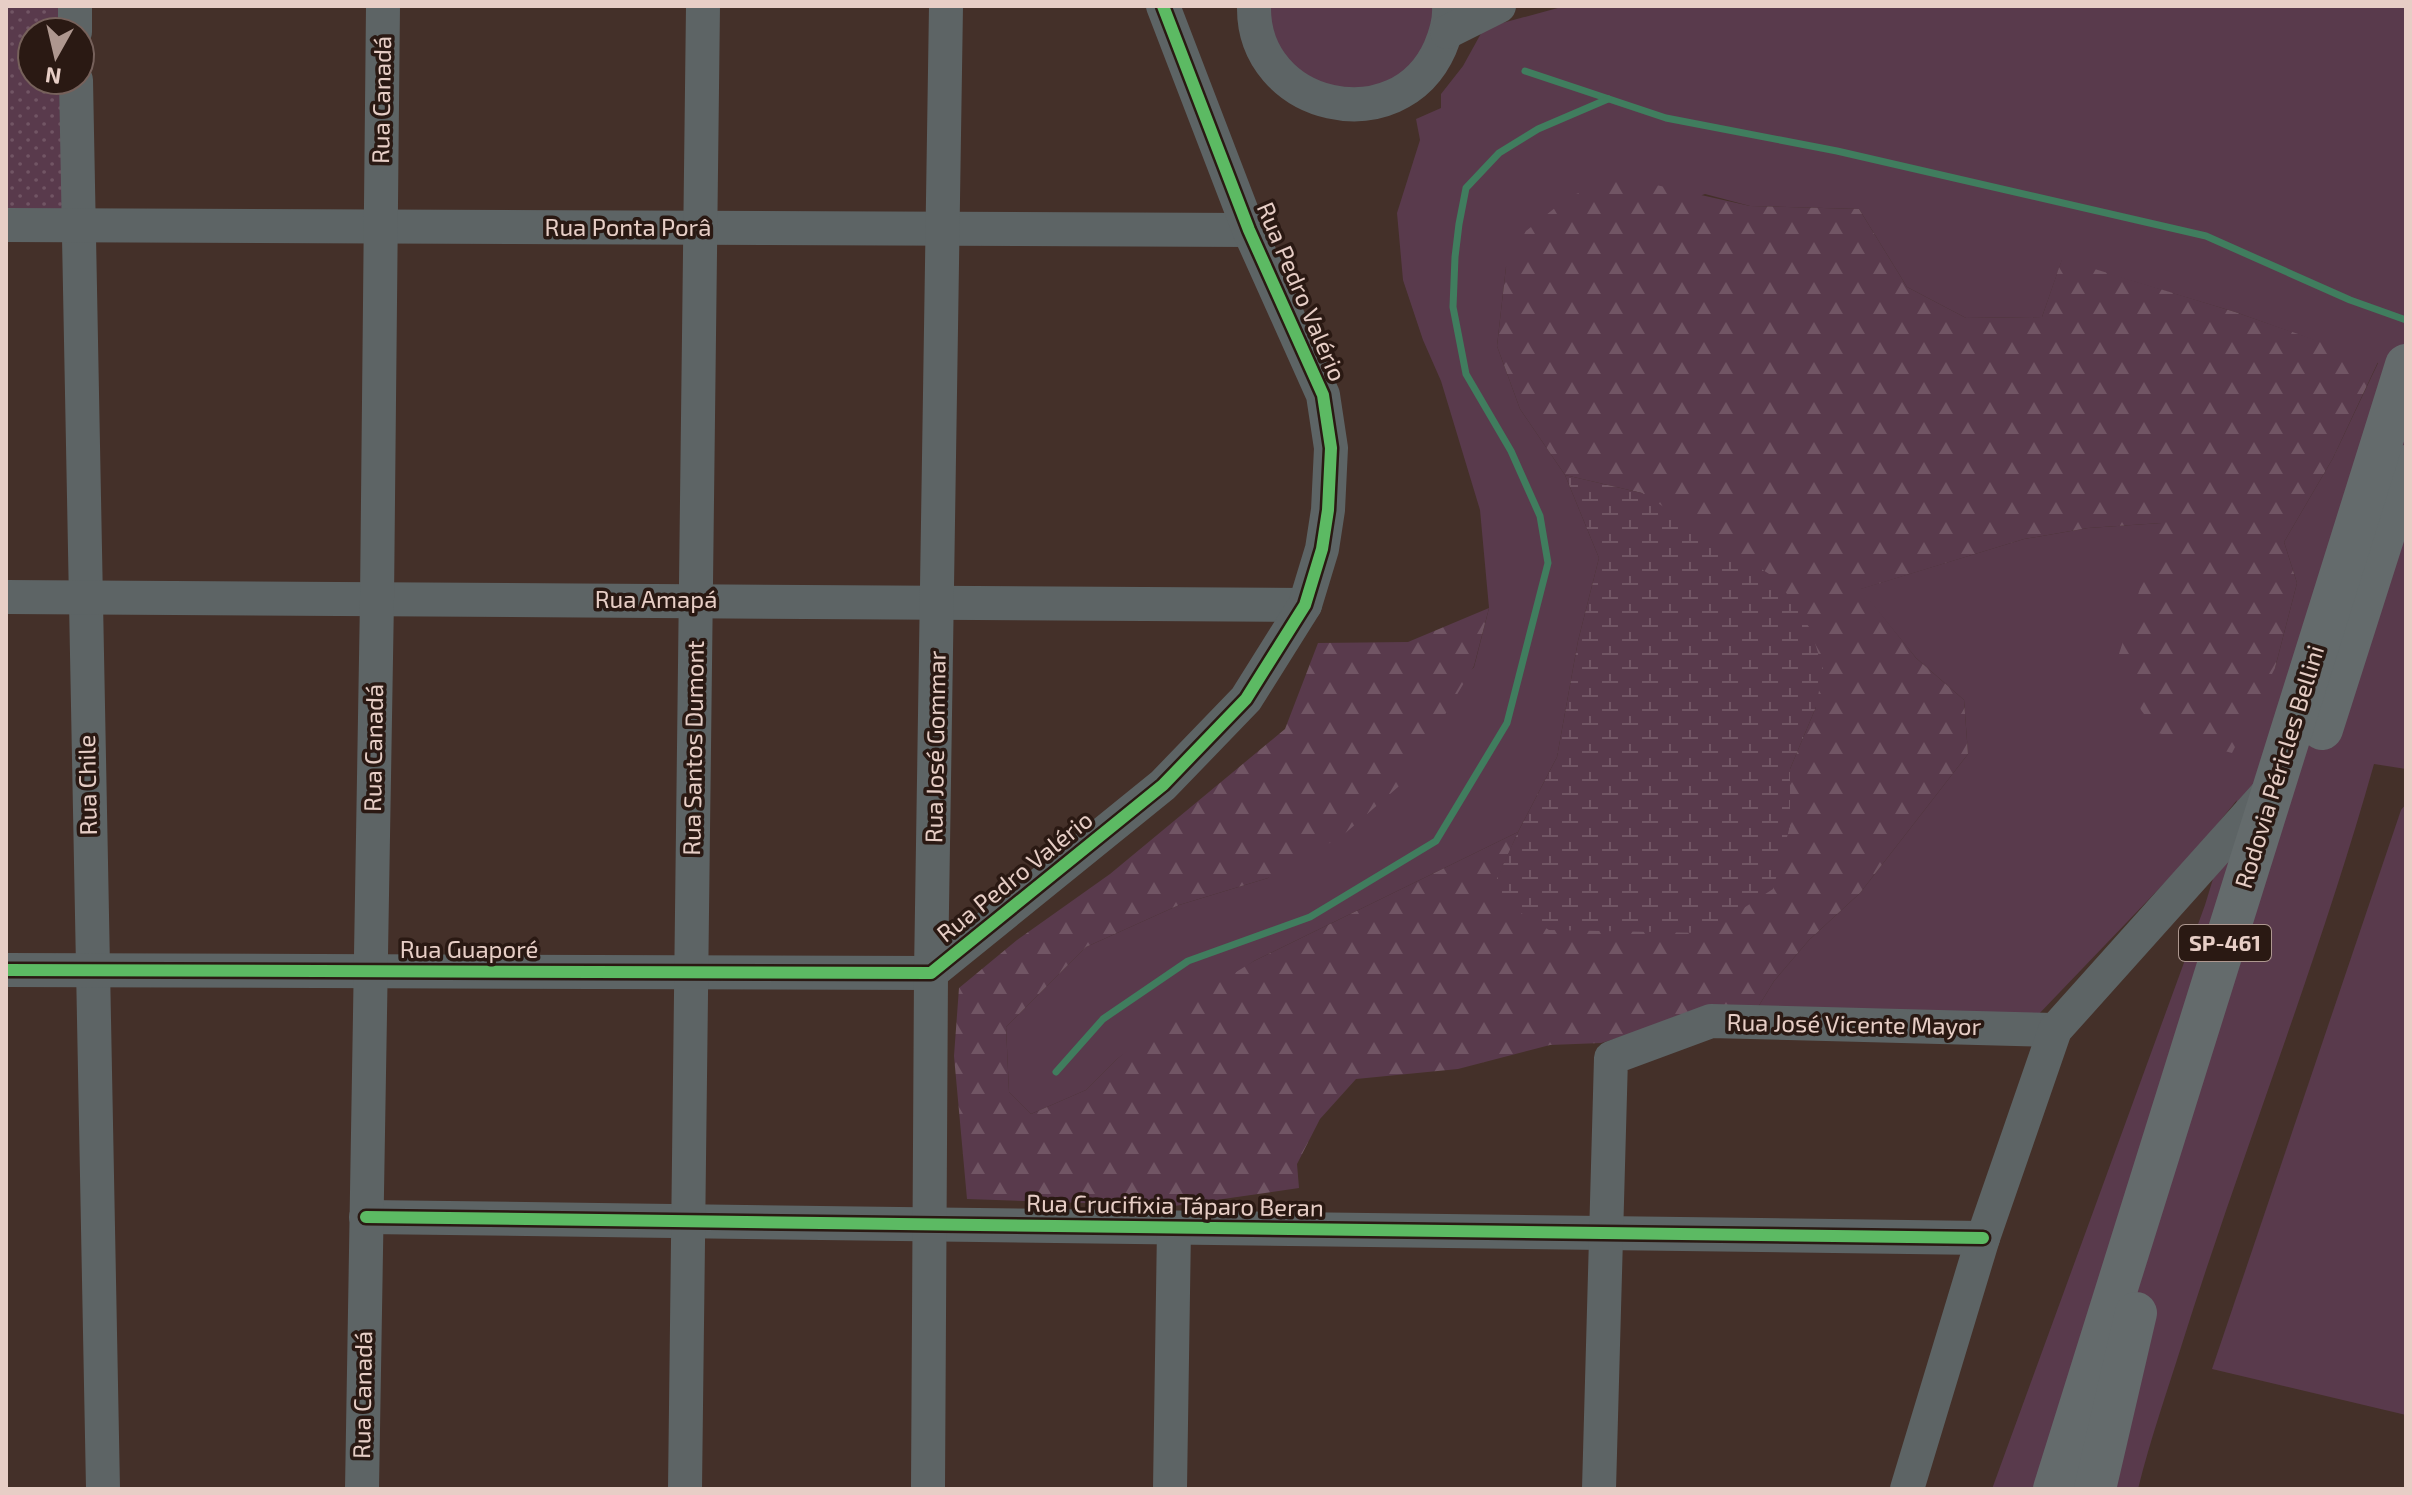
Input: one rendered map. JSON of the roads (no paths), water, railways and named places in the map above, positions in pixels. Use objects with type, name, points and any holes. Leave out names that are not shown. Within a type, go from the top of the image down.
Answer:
[{"type":"main road","name":"Rodovia Péricles Bellini","points":[[2054,1489],[2401,381]]},
{"type":"main road","name":"Rodovia Péricles Bellini","points":[[2081,1489],[2406,466]]},
{"type":"main road","points":[[2095,1489],[2136,1313]]},
{"type":"street","name":"Rua Canadá","points":[[362,1489],[383,6]]},
{"type":"street","name":"Rua Santos Dumont","points":[[685,1489],[703,6]]},
{"type":"street","name":"Rua José Gommar","points":[[928,1489],[931,973],[946,6]]},
{"type":"street","name":"Rua Pedro Valério","points":[[931,973],[1163,785],[1246,699],[1305,605],[1322,549],[1328,510],[1331,448],[1323,395],[1249,230],[1163,6]]},
{"type":"street","points":[[1245,10],[1262,48],[1279,73],[1302,92],[1330,103],[1360,105],[1389,98],[1415,82],[1435,60],[1448,19],[1499,6]]},
{"type":"street","name":"Rua Chile","points":[[76,96],[103,1489]]},
{"type":"street","name":"Rua Ponta Porâ","points":[[6,225],[1249,230]]},
{"type":"street","name":"Rua Amapá","points":[[6,597],[1305,605]]},
{"type":"street","points":[[1907,1489],[1983,1238],[2055,1030],[2274,786]]},
{"type":"street","name":"Rua Pedro Valério","points":[[933,896],[945,911],[961,920],[995,922]]},
{"type":"street","name":"Rua Guaporé","points":[[6,970],[931,973]]},
{"type":"street","name":"Rua José Vicente Mayor","points":[[1606,1233],[1611,1058],[1711,1021],[2055,1030]]},
{"type":"street","name":"Rua Crucifixia Táparo Beran","points":[[366,1217],[1983,1238]]},
{"type":"street","points":[[1170,1489],[1174,1228]]},
{"type":"street","points":[[1599,1489],[1606,1233]]},
{"type":"waterway","points":[[1525,71],[1666,118],[1837,151],[2206,236],[2350,300],[2406,320]]},
{"type":"waterway","points":[[1056,1072],[1103,1019],[1188,961],[1310,917],[1436,841],[1507,723],[1548,563],[1540,516],[1511,451],[1466,374],[1453,307],[1459,224],[1466,188],[1499,153],[1538,129],[1608,99]]}]
